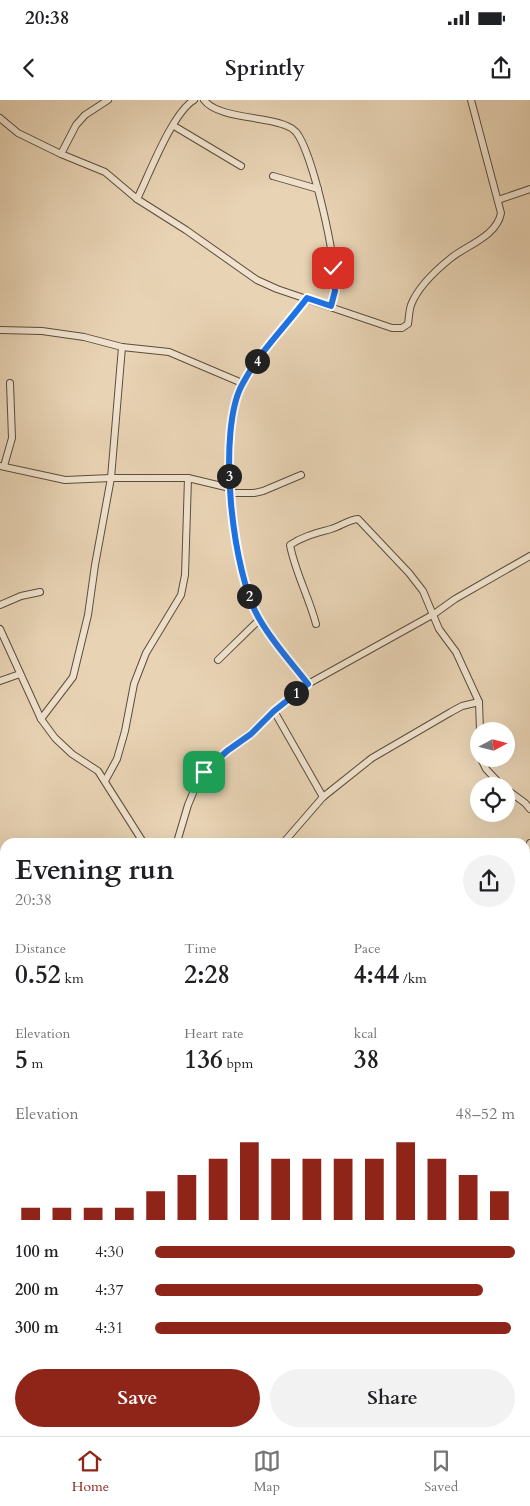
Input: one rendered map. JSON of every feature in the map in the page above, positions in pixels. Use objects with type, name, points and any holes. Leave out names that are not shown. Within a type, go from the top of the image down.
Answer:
[{"type":"street","points":[[61,154],[76,125],[85,115],[108,100]]},
{"type":"street","points":[[136,199],[174,126],[189,103],[194,100]]},
{"type":"street","points":[[204,100],[207,104],[223,110],[286,125],[296,132],[305,149],[318,189],[333,268],[335,291],[331,306]]},
{"type":"street","points":[[0,118],[18,134],[104,172],[136,199],[186,230],[257,280],[276,289],[392,328],[402,328],[408,324],[411,305],[421,287],[450,258],[494,229],[500,221],[501,213],[498,200],[471,100]]},
{"type":"street","points":[[174,126],[241,166]]},
{"type":"street","points":[[273,176],[318,189]]},
{"type":"street","points":[[498,200],[530,190]]},
{"type":"street","points":[[307,298],[294,316],[276,334],[242,384],[234,407],[229,438],[230,491],[238,558],[247,592],[259,620],[308,684]]},
{"type":"street","points":[[0,330],[42,331],[122,347],[169,352],[242,384]]},
{"type":"street","points":[[41,719],[73,678],[88,615],[94,565],[111,478],[122,347]]},
{"type":"street","points":[[10,383],[12,438],[2,466],[65,480],[188,478],[230,491],[254,493],[301,475]]},
{"type":"street","points":[[105,782],[117,759],[125,731],[134,684],[146,653],[181,595],[185,575],[188,478]]},
{"type":"street","points":[[316,624],[311,606],[293,562],[290,545],[298,540],[355,519],[361,521],[418,583],[434,614],[439,629],[456,652],[479,702],[480,722]]},
{"type":"street","points":[[178,838],[188,805],[204,772],[227,751],[251,734],[274,711],[308,684],[434,614],[455,599],[530,556]]},
{"type":"street","points":[[0,605],[21,596],[40,592]]},
{"type":"street","points":[[218,660],[259,620]]},
{"type":"street","points":[[0,629],[41,719],[55,738],[72,754],[98,771],[140,838]]},
{"type":"street","points":[[0,681],[20,674]]},
{"type":"street","points":[[287,838],[323,797],[372,758],[450,712],[462,706],[479,702]]},
{"type":"street","points":[[274,711],[323,797]]},
{"type":"street","points":[[515,796],[530,809]]},
{"type":"route","points":[[204,772],[308,684],[259,620],[247,592],[238,558],[230,488],[229,438],[234,407],[242,384],[276,334],[294,316],[307,298],[331,306],[335,291],[333,268]]}]
